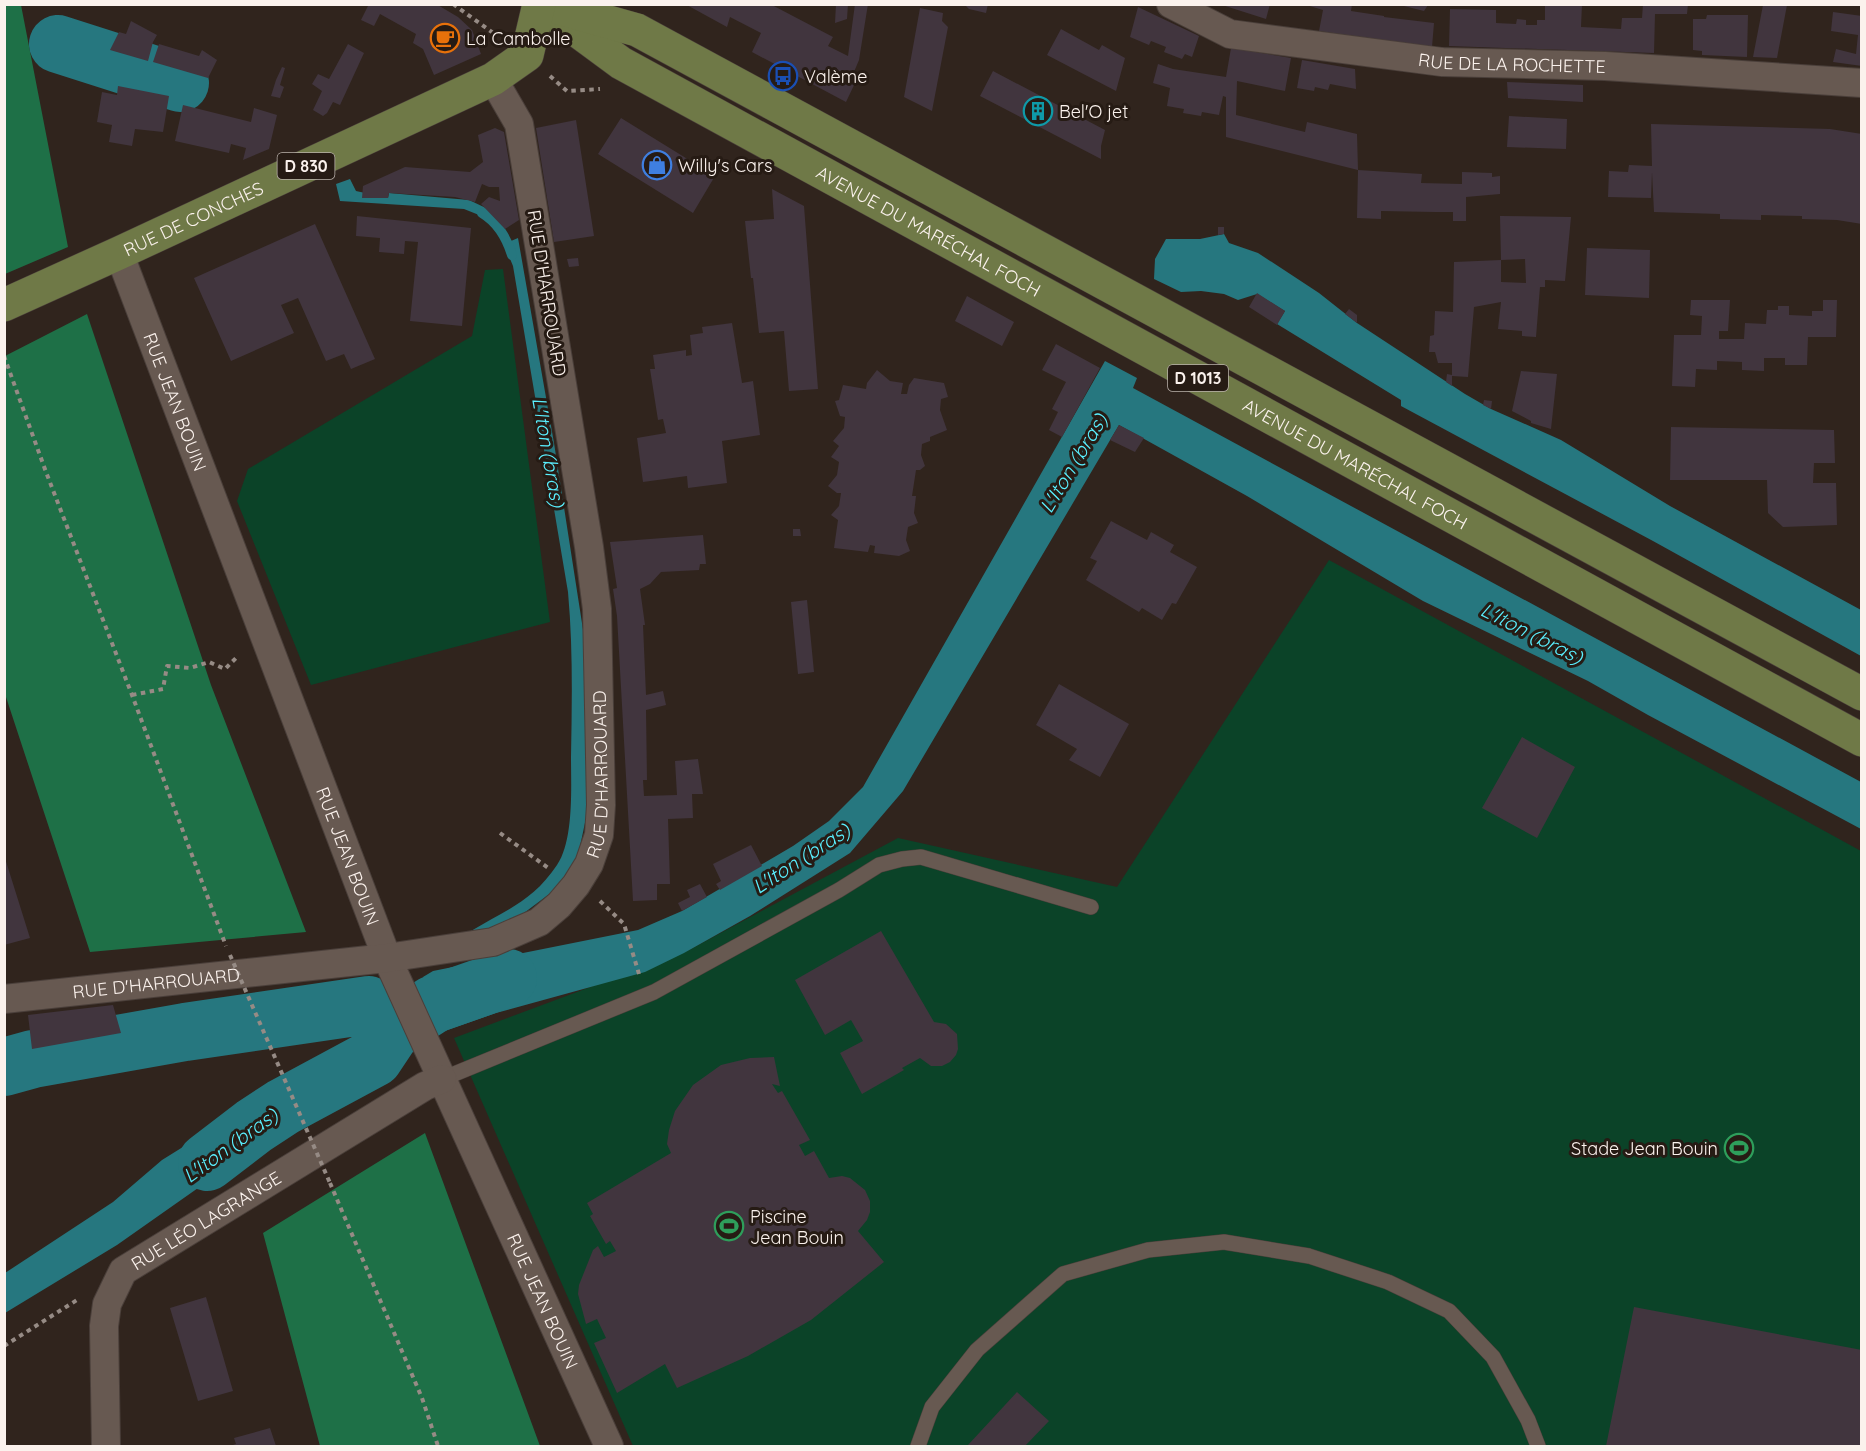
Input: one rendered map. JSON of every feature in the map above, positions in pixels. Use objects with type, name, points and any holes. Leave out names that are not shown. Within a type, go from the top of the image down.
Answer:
[{"type":"main road","name":"RUE DE CONCHES","points":[[4,305],[493,79],[527,55],[541,4]]},
{"type":"main road","name":"AVENUE DU MARÉCHAL FOCH","points":[[541,4],[637,30],[1862,694]]},
{"type":"main road","name":"AVENUE DU MARÉCHAL FOCH","points":[[541,4],[621,63],[1862,740]]},
{"type":"street","name":"RUE DE LA ROCHETTE","points":[[1171,4],[1230,34],[1431,61],[1605,66],[1862,83]]},
{"type":"street","name":"RUE D'HARROUARD","points":[[4,999],[392,969],[464,946],[493,942],[539,922],[559,905],[576,885],[589,864],[599,835],[601,805],[597,609],[590,547],[519,124],[493,79]]},
{"type":"street","name":"RUE JEAN BOUIN","points":[[119,253],[392,969],[609,1446]]},
{"type":"street","name":"RUE LÉO LAGRANGE","points":[[106,1446],[104,1326],[107,1304],[123,1271],[425,1086],[442,1079]]},
{"type":"lane","points":[[442,1079],[654,992],[879,865],[921,857],[1091,907]]},
{"type":"lane","points":[[918,1446],[932,1407],[976,1350],[1063,1274],[1148,1250],[1224,1242],[1309,1256],[1388,1282],[1449,1311],[1494,1357],[1528,1420],[1538,1446]]},
{"type":"path","points":[[4,356],[230,955],[422,1398],[438,1446]]},
{"type":"path","points":[[132,695],[163,689],[167,666],[190,668],[209,662],[225,669],[238,656]]},
{"type":"path","points":[[500,833],[547,868]]},
{"type":"path","points":[[624,924],[640,978]]},
{"type":"path","points":[[4,1346],[81,1298]]},
{"type":"green space","points":[[5,4],[21,5],[68,247],[5,274]]},
{"type":"green space","points":[[503,269],[550,622],[311,685],[237,501],[248,469],[472,336],[485,270]]},
{"type":"green space","points":[[87,314],[211,685],[306,932],[90,952],[5,694],[5,356]]},
{"type":"green space","points":[[1329,560],[1861,851],[1861,1446],[633,1446],[454,1038],[687,951],[898,838],[1117,887]]},
{"type":"green space","points":[[425,1133],[540,1446],[320,1446],[263,1233]]},
{"type":"water","points":[[350,179],[356,191],[388,198],[389,193],[469,200],[488,209],[495,218],[490,223],[479,215],[464,209],[340,201],[336,184]]},
{"type":"water","points":[[1224,234],[1229,243],[1258,253],[1319,293],[1357,323],[1465,394],[1491,409],[1561,440],[1670,506],[1861,610],[1861,656],[1401,406],[1401,400],[1277,324],[1285,311],[1257,294],[1238,300],[1224,294],[1201,291],[1181,292],[1154,279],[1155,259],[1166,239],[1200,239]]},
{"type":"water","points":[[518,238],[554,443],[584,636],[586,818],[578,856],[556,889],[520,916],[484,933],[471,931],[528,896],[538,888],[557,865],[566,842],[570,813],[572,674],[568,592],[513,266],[504,244]]},
{"type":"water","points":[[1105,361],[1137,378],[1133,388],[1861,782],[1861,829],[1588,681],[1423,601],[1247,496],[1119,425],[903,791],[850,853],[750,916],[645,972],[496,1013],[445,1031],[423,977],[433,971],[638,930],[682,911],[793,846],[829,821],[863,787]]},
{"type":"water","points":[[346,991],[360,994],[374,992],[403,1055],[376,1072],[365,1087],[323,1107],[309,1068],[370,1028],[368,1019],[295,1032],[282,1002]]},
{"type":"water","points":[[243,1011],[254,1037],[34,1072],[32,1049]]},
{"type":"water","points":[[265,1096],[279,1128],[267,1132],[269,1138],[117,1245],[5,1313],[5,1273],[113,1202],[162,1160]]},
{"type":"building","name":"La Cambolle","points":[[369,4],[436,4],[458,17],[472,30],[481,54],[434,75],[423,49],[413,43],[416,34],[380,14],[374,26],[361,20]]},
{"type":"building","points":[[685,4],[770,4],[833,37],[828,46],[848,56],[855,4],[868,4],[859,60],[851,79],[856,81],[846,102],[752,52],[761,33],[730,17],[727,27]]},
{"type":"building","points":[[836,4],[848,4],[847,19],[835,23]]},
{"type":"building","points":[[964,4],[988,4],[986,13],[969,9]]},
{"type":"building","points":[[1219,4],[1270,4],[1266,19]]},
{"type":"building","points":[[1303,4],[1352,4],[1351,11],[1434,23],[1432,47],[1319,31],[1323,10]]},
{"type":"building","points":[[1545,4],[1582,4],[1581,27],[1621,29],[1622,18],[1642,18],[1643,4],[1688,4],[1687,14],[1655,14],[1654,53],[1449,46],[1450,9],[1496,10],[1496,23],[1516,24],[1517,19],[1526,20],[1526,25],[1537,25],[1537,20],[1545,20]]},
{"type":"building","points":[[1400,5],[1428,5],[1424,11]]},
{"type":"building","points":[[1763,5],[1787,5],[1777,58],[1753,57]]},
{"type":"building","points":[[1138,7],[1199,36],[1192,57],[1185,54],[1182,59],[1164,52],[1166,47],[1151,41],[1149,45],[1130,37]]},
{"type":"building","points":[[920,8],[943,13],[942,21],[948,27],[932,111],[904,97]]},
{"type":"building","points":[[1833,12],[1862,16],[1862,66],[1833,62],[1836,49],[1856,54],[1858,35],[1831,31]]},
{"type":"building","points":[[1707,15],[1748,15],[1747,57],[1702,55],[1702,51],[1693,50],[1693,19],[1706,19]]},
{"type":"building","points":[[131,21],[157,35],[148,61],[110,50],[119,32],[126,34]]},
{"type":"building","points":[[1061,29],[1099,50],[1102,45],[1125,58],[1116,91],[1047,55]]},
{"type":"building","points":[[159,44],[199,56],[202,50],[217,60],[208,78],[153,62]]},
{"type":"building","points":[[348,44],[364,53],[340,105],[333,102],[323,116],[313,110],[322,91],[312,84],[318,74],[329,79]]},
{"type":"building","points":[[1231,48],[1291,58],[1285,91],[1237,81],[1236,115],[1305,132],[1307,122],[1357,134],[1358,170],[1226,137],[1226,97],[1223,96],[1219,115],[1202,112],[1201,116],[1183,113],[1184,109],[1167,106],[1170,88],[1153,83],[1158,64],[1173,69],[1226,77]]},
{"type":"building","points":[[1302,60],[1355,69],[1356,89],[1330,84],[1328,90],[1315,87],[1314,91],[1297,88]]},
{"type":"building","points":[[282,67],[285,68],[280,85],[284,87],[280,98],[271,96]]},
{"type":"building","name":"Bel'O jet","points":[[993,71],[1105,130],[1101,159],[980,96]]},
{"type":"building","points":[[1507,82],[1583,85],[1583,102],[1508,98]]},
{"type":"building","points":[[118,86],[169,96],[163,132],[135,129],[132,146],[109,142],[112,125],[97,122],[102,92],[117,95]]},
{"type":"building","points":[[183,105],[251,122],[254,108],[277,115],[269,149],[243,160],[246,148],[231,144],[229,153],[175,141]]},
{"type":"building","points":[[1509,116],[1567,119],[1566,149],[1507,147]]},
{"type":"building","name":"Willy's Cars","points":[[621,118],[715,176],[693,213],[598,154]]},
{"type":"building","points":[[576,120],[594,236],[554,242],[536,128]]},
{"type":"building","points":[[1651,124],[1830,129],[1862,134],[1862,224],[1837,220],[1802,219],[1802,216],[1761,215],[1761,220],[1720,219],[1720,214],[1654,212],[1652,172],[1651,198],[1608,197],[1609,171],[1628,172],[1629,165],[1652,166]]},
{"type":"building","points":[[495,128],[504,132],[519,220],[505,229],[481,204],[489,197],[500,201],[499,187],[482,184],[475,202],[455,197],[389,193],[388,198],[362,198],[363,186],[405,167],[470,172],[483,162],[478,135]]},
{"type":"building","points":[[1358,170],[1422,174],[1421,183],[1462,184],[1462,172],[1492,173],[1492,177],[1500,176],[1500,194],[1466,197],[1466,221],[1453,221],[1453,212],[1381,211],[1381,219],[1357,218]]},
{"type":"building","points":[[772,189],[804,206],[818,389],[789,391],[784,331],[759,333],[745,221],[774,219]]},
{"type":"building","points":[[357,216],[471,228],[462,326],[410,321],[418,242],[405,241],[404,254],[379,252],[380,238],[356,236]]},
{"type":"building","points":[[1500,216],[1571,217],[1565,281],[1545,280],[1545,287],[1540,287],[1536,337],[1522,336],[1522,331],[1498,329],[1501,302],[1474,307],[1468,377],[1452,376],[1452,386],[1446,382],[1447,374],[1452,375],[1452,363],[1438,363],[1435,352],[1429,352],[1430,336],[1434,335],[1435,311],[1453,312],[1454,262],[1501,260]],"holes":[[[1525,259],[1526,283],[1501,282],[1501,260]]]},
{"type":"building","points":[[315,224],[375,359],[351,369],[344,354],[326,361],[298,298],[281,305],[294,333],[231,361],[194,278]]},
{"type":"building","points":[[1218,227],[1224,227],[1224,234],[1218,235]]},
{"type":"building","points":[[1587,248],[1650,250],[1649,298],[1585,295]]},
{"type":"building","points":[[578,258],[579,266],[569,267],[567,259]]},
{"type":"building","points":[[1257,293],[1285,311],[1277,325],[1249,307]]},
{"type":"building","points":[[967,296],[1014,322],[1002,346],[955,321]]},
{"type":"building","points":[[1691,300],[1730,300],[1728,331],[1719,331],[1719,339],[1744,339],[1745,323],[1766,324],[1767,310],[1778,310],[1778,306],[1789,306],[1789,315],[1812,316],[1812,311],[1823,311],[1823,300],[1837,300],[1836,337],[1808,337],[1807,365],[1785,365],[1785,358],[1764,358],[1764,371],[1742,370],[1742,362],[1717,361],[1717,370],[1696,369],[1695,387],[1672,386],[1674,335],[1701,335],[1702,316],[1690,315]]},
{"type":"building","points":[[1349,309],[1357,315],[1357,323],[1345,314]]},
{"type":"building","points":[[732,323],[742,383],[753,381],[760,435],[722,441],[727,483],[688,488],[687,476],[643,482],[637,438],[666,433],[663,419],[658,420],[650,369],[655,369],[653,355],[686,350],[686,356],[692,355],[690,335],[703,333],[702,327]]},
{"type":"building","points":[[1056,344],[1100,368],[1062,437],[1049,430],[1058,412],[1052,409],[1066,382],[1042,370]]},
{"type":"building","points":[[877,370],[890,381],[903,383],[901,394],[907,394],[914,378],[944,383],[948,397],[941,399],[940,410],[947,430],[930,437],[930,441],[922,444],[921,455],[925,466],[916,470],[912,496],[916,496],[914,513],[918,523],[908,527],[906,540],[910,551],[899,556],[874,553],[875,546],[870,545],[868,552],[834,548],[838,520],[831,515],[839,506],[841,493],[837,493],[828,486],[837,475],[839,462],[831,457],[839,446],[833,441],[844,428],[845,417],[840,416],[835,401],[839,400],[843,385],[866,389],[867,383]]},
{"type":"building","points":[[1521,371],[1557,374],[1551,429],[1531,423],[1512,411]]},
{"type":"building","points":[[1484,400],[1492,401],[1491,409],[1483,405]]},
{"type":"building","points":[[1119,425],[1144,438],[1135,452],[1110,440]]},
{"type":"building","points":[[1671,427],[1834,430],[1835,463],[1814,463],[1813,483],[1836,483],[1837,525],[1783,527],[1768,513],[1767,480],[1670,480]]},
{"type":"building","points":[[1111,521],[1147,540],[1151,532],[1174,545],[1170,552],[1197,567],[1176,604],[1172,603],[1162,620],[1142,608],[1139,612],[1086,580],[1097,561],[1090,558]]},
{"type":"building","points":[[793,529],[800,529],[801,536],[793,536]]},
{"type":"building","points":[[703,535],[706,564],[700,564],[699,570],[661,572],[650,584],[640,589],[645,625],[643,625],[646,695],[663,691],[666,705],[646,710],[647,780],[643,780],[644,796],[677,795],[675,761],[698,759],[703,794],[692,794],[693,818],[668,819],[670,884],[657,884],[657,900],[633,901],[617,616],[613,589],[617,588],[610,542]]},
{"type":"building","points":[[807,600],[814,672],[798,674],[791,602]]},
{"type":"building","points":[[1059,684],[1129,724],[1100,777],[1069,760],[1077,749],[1036,725]]},
{"type":"building","points":[[1522,737],[1575,767],[1537,838],[1482,808]]},
{"type":"building","points":[[751,845],[762,866],[720,890],[716,884],[721,881],[713,864]]},
{"type":"building","points":[[4,855],[30,938],[4,945]]},
{"type":"building","points":[[700,884],[707,897],[682,911],[678,903],[690,897],[687,890]]},
{"type":"building","points":[[881,931],[934,1022],[946,1024],[957,1034],[958,1049],[950,1062],[942,1066],[931,1066],[920,1058],[862,1094],[840,1053],[863,1041],[851,1020],[825,1035],[795,980]]},
{"type":"building","points":[[113,1005],[121,1033],[32,1049],[28,1015]]},
{"type":"building","name":"Piscine Jean Bouin","points":[[774,1057],[780,1086],[772,1084],[778,1093],[782,1091],[810,1140],[799,1145],[805,1156],[814,1151],[829,1178],[842,1176],[850,1178],[865,1190],[870,1201],[870,1212],[858,1231],[884,1262],[811,1320],[748,1356],[677,1388],[665,1364],[617,1393],[594,1343],[606,1338],[597,1319],[586,1324],[578,1294],[579,1285],[593,1250],[598,1246],[604,1257],[616,1251],[610,1241],[606,1244],[590,1216],[593,1214],[587,1203],[671,1153],[667,1144],[675,1111],[693,1085],[721,1065],[750,1058]]},
{"type":"building","points":[[206,1297],[233,1391],[198,1401],[170,1308]]},
{"type":"building","points":[[1634,1307],[1862,1350],[1862,1446],[1606,1446]]},
{"type":"building","points":[[1017,1392],[1049,1421],[1025,1446],[968,1445]]},
{"type":"building","points":[[270,1428],[276,1446],[230,1446],[236,1444],[234,1438]]},
{"type":"waterway","name":"L'Iton (bras)","points":[[58,44],[180,83]]},
{"type":"waterway","name":"L'Iton (bras)","points":[[482,213],[501,231],[512,255]]},
{"type":"waterway","name":"L'Iton (bras)","points":[[207,1162],[283,1107],[374,1058],[392,1031],[434,1004],[508,978]]},
{"type":"waterway","name":"L'Iton (bras)","points":[[4,1067],[33,1059],[185,1032],[369,1005]]},
{"type":"place","name":"La Cambolle","points":[[445,38]]},
{"type":"place","name":"Valème","points":[[783,76]]},
{"type":"place","name":"Bel'O jet","points":[[1038,111]]},
{"type":"place","name":"Willy's Cars","points":[[657,165]]},
{"type":"place","name":"Stade Jean Bouin","points":[[1739,1148]]},
{"type":"place","name":"Piscine Jean Bouin","points":[[729,1226]]}]
